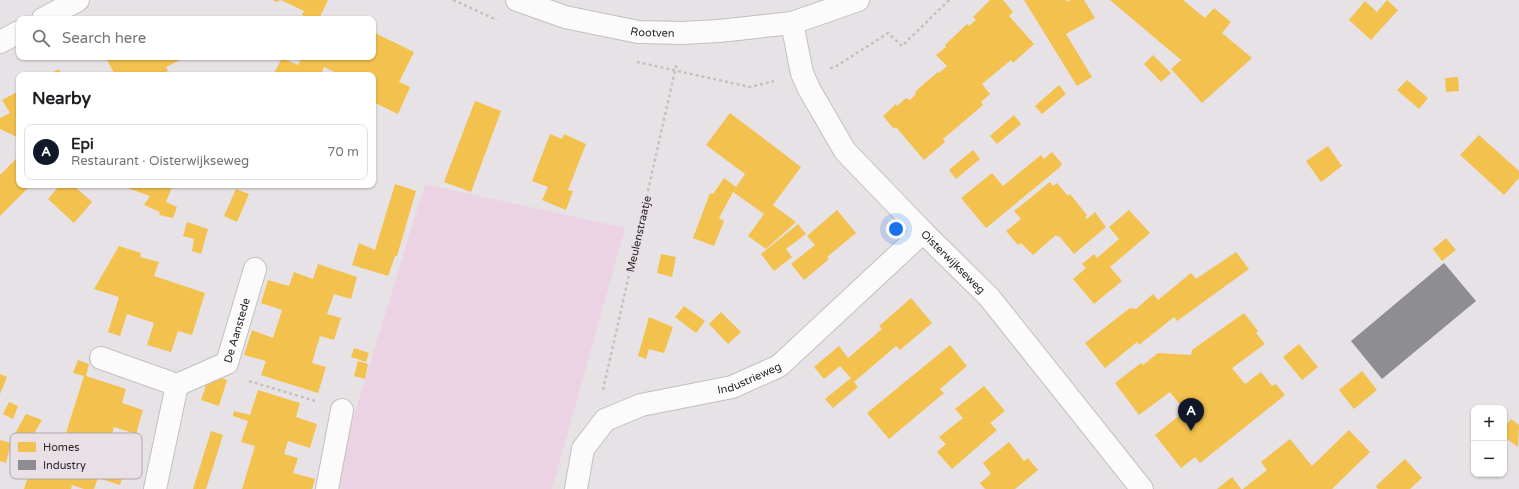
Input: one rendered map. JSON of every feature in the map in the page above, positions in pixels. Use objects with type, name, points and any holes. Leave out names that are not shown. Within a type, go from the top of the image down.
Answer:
[{"type":"street","points":[[49,16],[78,0]]},
{"type":"street","name":"Rootven","points":[[517,0],[565,17],[638,32],[682,33],[718,31],[792,23],[858,0]]},
{"type":"street","name":"Oisterwijkseweg","points":[[792,23],[802,73],[809,89],[845,151],[923,232],[989,297],[1142,489]]},
{"type":"street","points":[[0,42],[16,34]]},
{"type":"street","name":"Industrieweg","points":[[576,489],[582,449],[606,420],[641,405],[732,387],[778,366],[923,232]]},
{"type":"street","name":"De Aanstede","points":[[177,385],[227,363],[255,269]]},
{"type":"street","points":[[102,358],[177,385],[155,489]]},
{"type":"street","points":[[327,489],[342,410]]},
{"type":"path","name":"Meulenstraatje","points":[[593,434],[676,71],[682,33]]},
{"type":"path","points":[[212,370],[342,410]]},
{"type":"shaded area","points":[[425,184],[625,228],[552,489],[344,489],[332,487]]},
{"type":"building: Homes","points":[[280,0],[328,0],[320,16],[304,16],[302,15],[304,11]]},
{"type":"building: Homes","points":[[990,0],[1003,0],[1013,12],[1009,16],[1034,44],[1013,63],[1011,60],[982,84],[990,94],[981,102],[983,105],[943,139],[945,142],[924,160],[896,127],[894,129],[883,116],[896,104],[897,106],[906,98],[910,100],[916,94],[915,92],[947,66],[936,55],[946,47],[945,45],[967,24],[969,26],[976,20],[973,17]]},
{"type":"building: Homes","points":[[1024,0],[1066,0],[1067,2],[1070,0],[1084,0],[1095,18],[1066,34],[1092,77],[1077,86]]},
{"type":"building: Homes","points":[[1110,0],[1183,0],[1205,18],[1214,8],[1231,22],[1222,33],[1252,58],[1202,103],[1171,69],[1181,60]]},
{"type":"building: Homes","points":[[1387,0],[1398,10],[1371,40],[1349,20],[1365,1],[1377,12]]},
{"type":"building: Homes","points":[[376,33],[414,52],[399,82],[410,87],[398,114],[376,103],[376,72],[335,72],[324,67],[322,72],[275,72],[281,60],[287,60],[298,65],[300,60],[376,60]]},
{"type":"building: Homes","points":[[1153,55],[1171,73],[1161,82],[1144,64]]},
{"type":"building: Homes","points":[[107,60],[180,60],[166,67],[168,71],[166,72],[113,72]]},
{"type":"building: Homes","points":[[59,69],[60,72],[54,72]]},
{"type":"building: Homes","points":[[1458,77],[1459,91],[1446,92],[1445,78]]},
{"type":"building: Homes","points":[[1407,80],[1428,98],[1419,109],[1397,90]]},
{"type":"building: Homes","points":[[1059,85],[1066,94],[1042,114],[1035,106]]},
{"type":"building: Homes","points":[[16,93],[16,137],[0,129],[0,118],[10,113],[2,100]]},
{"type":"building: Homes","points":[[475,101],[501,111],[471,192],[444,182]]},
{"type":"building: Homes","points":[[730,113],[801,167],[773,205],[796,222],[766,249],[748,236],[764,214],[733,192],[719,218],[724,221],[714,246],[693,238],[710,193],[713,194],[724,178],[736,187],[745,174],[706,145]]},
{"type":"building: Homes","points":[[1014,115],[1021,124],[997,144],[990,136]]},
{"type":"building: Homes","points":[[550,134],[562,139],[564,134],[586,144],[568,190],[573,191],[566,210],[542,200],[548,187],[532,181]]},
{"type":"building: Homes","points":[[1479,135],[1519,171],[1519,178],[1504,195],[1460,155]]},
{"type":"building: Homes","points":[[1328,146],[1342,166],[1321,182],[1306,161]]},
{"type":"building: Homes","points":[[973,150],[980,159],[956,179],[949,170]]},
{"type":"building: Homes","points":[[1052,152],[1062,164],[1059,168],[986,228],[961,198],[992,173],[1003,186],[1041,155],[1044,159]]},
{"type":"building: Homes","points":[[16,159],[16,188],[28,188],[0,216],[0,175]]},
{"type":"building: Homes","points":[[1050,182],[1053,186],[1057,183],[1068,196],[1070,194],[1087,215],[1085,217],[1087,219],[1095,212],[1106,227],[1074,254],[1059,236],[1058,237],[1056,235],[1033,255],[1021,243],[1018,245],[1006,231],[1021,219],[1014,211]]},
{"type":"building: Homes","points":[[395,184],[416,191],[397,256],[395,256],[388,276],[352,265],[359,243],[375,250]]},
{"type":"building: Homes","points":[[57,188],[76,188],[92,202],[74,223],[48,199]]},
{"type":"building: Homes","points":[[127,188],[172,188],[166,202],[177,207],[173,218],[159,215],[160,212],[144,205],[150,196]]},
{"type":"building: Homes","points":[[236,189],[249,194],[237,222],[224,216]]},
{"type":"building: Homes","points":[[837,210],[856,233],[827,257],[829,259],[804,280],[791,264],[815,245],[807,236]]},
{"type":"building: Homes","points":[[1129,210],[1150,233],[1110,267],[1122,281],[1094,304],[1073,279],[1086,268],[1082,264],[1094,254],[1097,258],[1119,239],[1109,227]]},
{"type":"building: Homes","points":[[187,222],[208,229],[201,254],[192,251],[194,239],[183,236]]},
{"type":"building: Homes","points":[[798,224],[806,234],[786,249],[792,257],[774,271],[761,254]]},
{"type":"building: Homes","points":[[1446,238],[1456,250],[1442,261],[1433,249]]},
{"type":"building: Homes","points":[[119,246],[141,253],[140,257],[159,262],[154,276],[205,293],[192,335],[178,331],[171,352],[147,345],[154,323],[127,314],[120,336],[108,332],[119,297],[94,289]]},
{"type":"building: Homes","points":[[1236,252],[1249,269],[1177,321],[1174,317],[1139,345],[1137,342],[1105,368],[1085,343],[1130,308],[1136,309],[1153,294],[1158,300],[1191,273],[1196,279]]},
{"type":"building: Homes","points":[[661,254],[676,257],[672,277],[657,273]]},
{"type":"building: Homes","points":[[318,264],[357,277],[351,299],[334,294],[327,314],[341,318],[334,340],[320,336],[312,363],[326,367],[318,393],[261,375],[266,361],[244,355],[252,330],[273,338],[282,310],[261,303],[268,280],[289,286],[294,272],[313,279]]},
{"type":"building: Homes","points":[[911,298],[932,323],[900,350],[896,346],[854,382],[858,387],[833,408],[825,399],[851,378],[840,366],[824,379],[814,367],[839,346],[848,358],[882,329],[879,326]]},
{"type":"building: Homes","points":[[684,306],[705,321],[696,333],[675,317]]},
{"type":"building: Homes","points":[[721,312],[741,332],[728,344],[709,324]]},
{"type":"building: Homes","points":[[1244,313],[1258,331],[1256,333],[1265,344],[1232,368],[1245,384],[1261,372],[1272,386],[1276,384],[1285,395],[1200,463],[1195,457],[1181,468],[1155,435],[1185,411],[1170,392],[1139,415],[1115,383],[1141,363],[1143,365],[1158,353],[1191,355],[1192,350]]},
{"type":"building: Homes","points":[[649,317],[673,327],[664,353],[649,349],[646,359],[638,356]]},
{"type":"building: Homes","points":[[1299,344],[1318,367],[1302,380],[1283,357]]},
{"type":"building: Homes","points":[[950,345],[967,366],[940,389],[944,393],[889,439],[867,413]]},
{"type":"building: Homes","points":[[354,348],[369,353],[366,362],[351,357]]},
{"type":"building: Homes","points":[[78,360],[89,364],[86,376],[126,389],[122,403],[143,410],[136,433],[114,427],[112,433],[66,433],[84,376],[73,373]]},
{"type":"building: Homes","points":[[358,361],[368,364],[365,379],[354,376]]},
{"type":"building: Homes","points":[[1362,371],[1377,390],[1354,409],[1339,390]]},
{"type":"building: Homes","points":[[0,374],[7,377],[0,394]]},
{"type":"building: Homes","points":[[216,376],[227,380],[219,406],[201,400],[208,380]]},
{"type":"building: Homes","points":[[984,386],[1005,411],[990,423],[997,430],[952,469],[937,452],[946,444],[939,437],[963,418],[955,409]]},
{"type":"building: Homes","points":[[258,390],[300,403],[296,417],[317,424],[310,448],[288,441],[284,454],[298,458],[293,473],[315,479],[312,489],[242,489],[255,446],[241,442],[248,421],[233,416],[234,411],[250,415]]},
{"type":"building: Homes","points":[[9,402],[18,406],[13,419],[3,414]]},
{"type":"building: Homes","points":[[26,414],[42,420],[34,433],[15,433]]},
{"type":"building: Homes","points":[[1511,419],[1519,425],[1518,447],[1507,439],[1507,424]]},
{"type":"building: Homes","points":[[1349,430],[1370,452],[1332,489],[1243,489],[1267,470],[1261,462],[1290,439],[1312,466]]},
{"type":"building: Homes","points":[[211,431],[223,435],[206,489],[193,489]]},
{"type":"building: Homes","points":[[0,440],[10,443],[10,447],[6,463],[0,461]]},
{"type":"building: Homes","points":[[1009,442],[1024,461],[1028,458],[1038,470],[1015,489],[985,489],[980,483],[991,474],[983,463]]},
{"type":"building: Homes","points":[[1405,459],[1422,478],[1410,489],[1378,489],[1376,486]]},
{"type":"building: Homes","points":[[1232,477],[1241,489],[1217,489]]},
{"type":"building: Homes","points":[[27,479],[98,479],[94,489],[84,489],[72,485],[71,489],[24,489]]},
{"type":"building: Homes","points":[[101,479],[122,479],[120,485]]},
{"type":"building: Industry","points":[[1444,263],[1476,301],[1382,379],[1351,341]]},
{"type":"place","name":"Epi","points":[[1191,431]]}]
